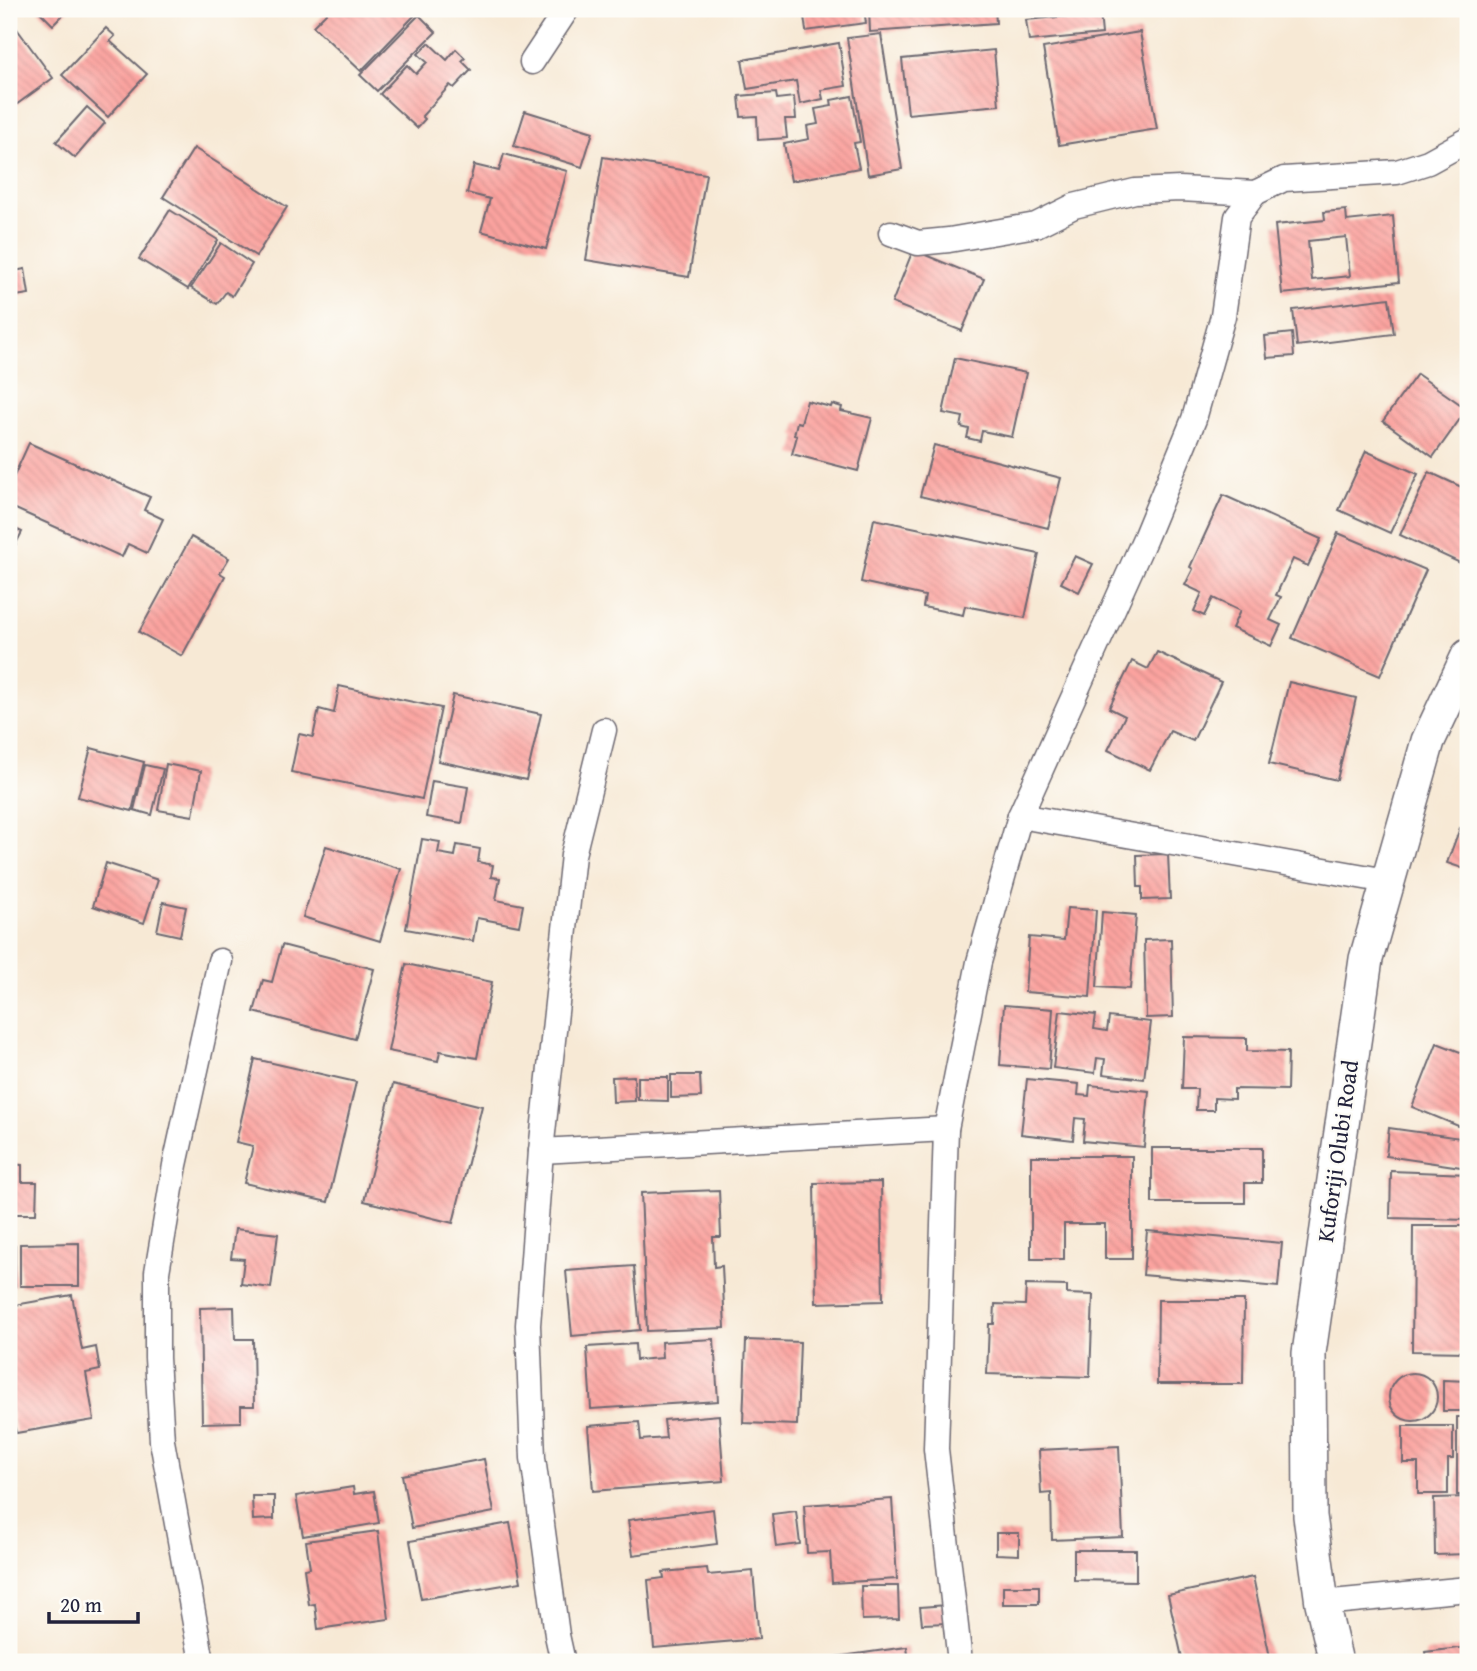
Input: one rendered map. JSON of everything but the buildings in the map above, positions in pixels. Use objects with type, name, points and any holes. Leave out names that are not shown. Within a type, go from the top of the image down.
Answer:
[{"type":"street","points":[[532,62],[567,9]]},
{"type":"street","points":[[891,233],[918,243],[948,240],[1036,225],[1074,206],[1135,191],[1180,189],[1255,192],[1284,179],[1397,172],[1428,162],[1468,140]]},
{"type":"street","points":[[960,1662],[936,1449],[946,1129],[979,962],[1020,816],[1145,538],[1194,419],[1223,316],[1237,217],[1255,192]]},
{"type":"street","name":"Kuforiji Olubi Road","points":[[1336,1662],[1322,1603],[1310,1516],[1309,1353],[1366,959],[1428,741],[1466,668]]},
{"type":"street","points":[[564,1662],[557,1635],[533,1458],[528,1325],[541,1151],[572,855],[604,730]]},
{"type":"street","points":[[1020,816],[1387,881]]},
{"type":"street","points":[[202,1662],[162,1441],[157,1358],[157,1272],[175,1165],[220,961]]},
{"type":"street","points":[[541,1151],[946,1129]]},
{"type":"street","points":[[1322,1603],[1468,1589]]}]
